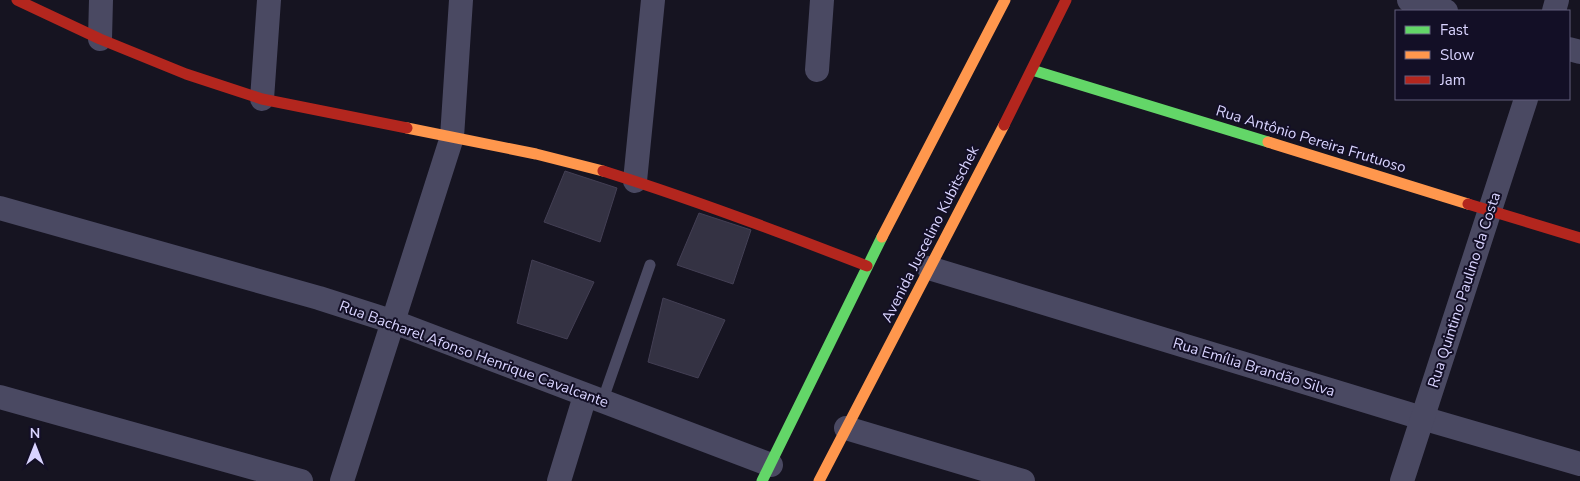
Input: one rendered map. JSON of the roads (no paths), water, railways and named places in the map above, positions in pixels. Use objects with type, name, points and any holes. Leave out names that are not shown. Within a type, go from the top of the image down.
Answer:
[{"type":"street","points":[[17,0],[100,39],[186,74],[262,99],[583,165],[635,181],[867,266]]},
{"type":"street","points":[[100,39],[101,0]]},
{"type":"street","points":[[262,99],[269,0]]},
{"type":"street","points":[[342,481],[452,137],[462,0]]},
{"type":"street","points":[[635,181],[653,0]]},
{"type":"street","points":[[817,70],[822,0]]},
{"type":"street","points":[[766,473],[867,266],[1005,0]]},
{"type":"street","name":"Avenida Juscelino Kubitschek","points":[[819,481],[1032,70],[1066,0]]},
{"type":"street","points":[[1409,0],[1443,10]]},
{"type":"street","name":"Rua Antônio Pereira Frutuoso","points":[[1032,70],[1580,238]]},
{"type":"street","name":"Rua Quintino Paulino da Costa","points":[[1402,481],[1526,100]]},
{"type":"street","name":"Rua Bacharel Afonso Henrique Cavalcante","points":[[0,208],[319,298],[394,322],[594,399],[766,473]]},
{"type":"street","name":"Rua Emília Brandão Silva","points":[[929,268],[1422,418],[1580,464]]},
{"type":"street","points":[[0,397],[301,481]]},
{"type":"street","points":[[559,481],[594,399]]},
{"type":"street","points":[[846,428],[1023,481]]},
{"type":"lane","points":[[594,399],[650,265]]}]
